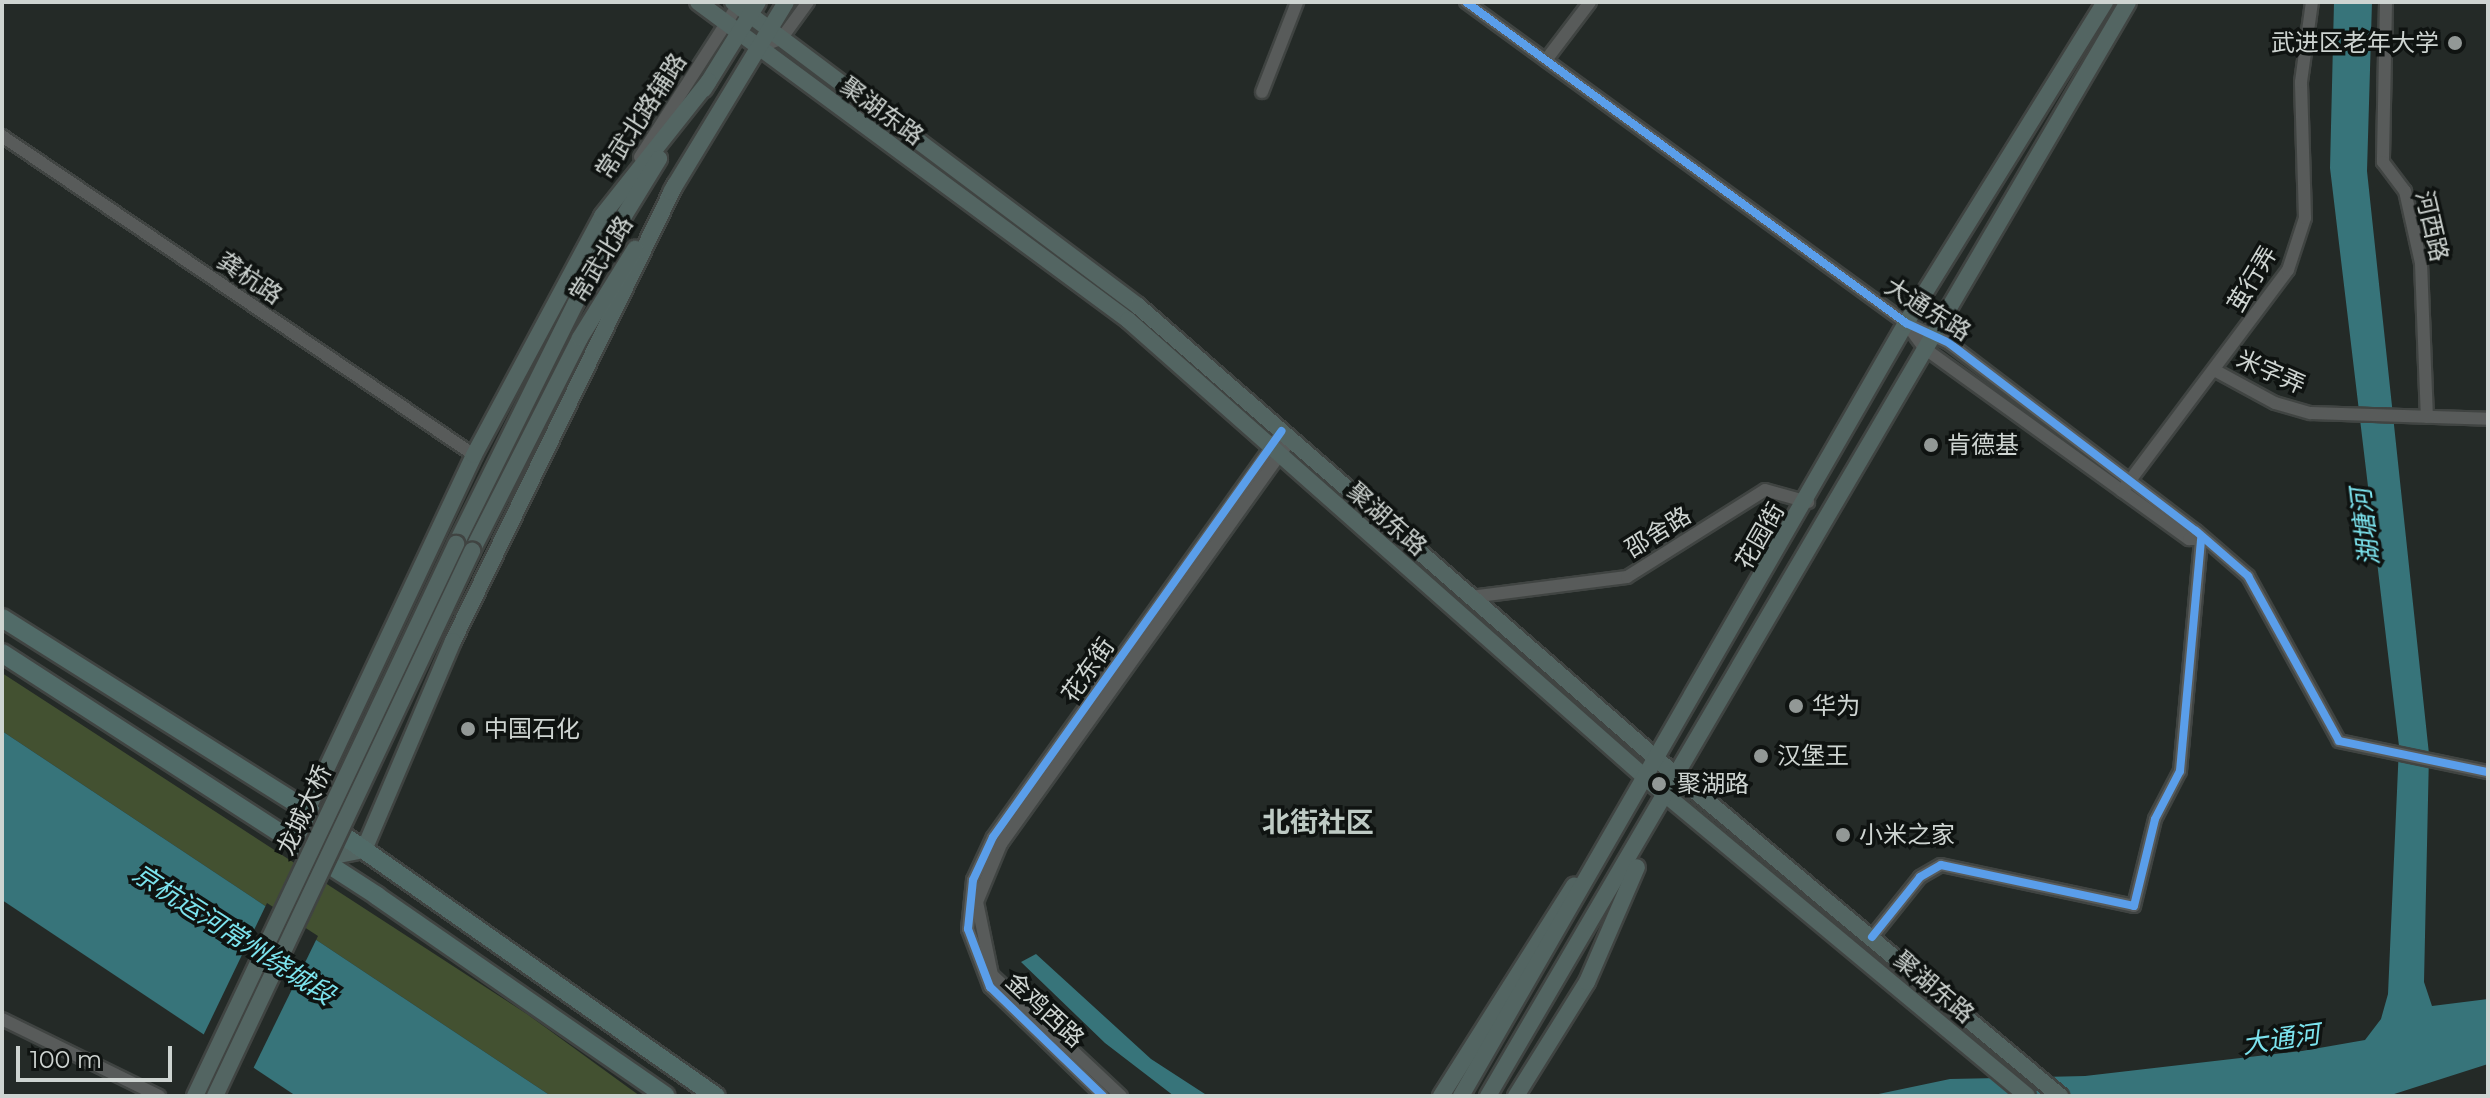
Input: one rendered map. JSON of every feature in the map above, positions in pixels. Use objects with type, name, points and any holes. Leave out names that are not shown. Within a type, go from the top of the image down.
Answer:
[{"type":"highway","points":[[2,618],[307,810],[716,1096]]},
{"type":"highway","points":[[2,653],[319,859],[666,1096]]},
{"type":"main road","name":"聚湖东路","points":[[698,2],[1128,320],[1648,780],[2027,1096]]},
{"type":"main road","name":"常武北路","points":[[472,551],[580,338],[757,48],[776,34],[786,2]]},
{"type":"main road","name":"花园街","points":[[1461,1096],[1659,761],[1808,502],[1906,323],[2105,2]]},
{"type":"main road","name":"花园街","points":[[1488,1096],[1669,796],[1933,332],[2128,2]]},
{"type":"main road","name":"聚湖东路","points":[[744,5],[776,34],[1138,306],[1659,761],[2060,1096]]},
{"type":"main road","name":"常武北路","points":[[456,544],[597,260],[709,81],[744,5]]},
{"type":"main road","points":[[675,185],[453,641],[364,850],[319,859],[307,810],[474,455],[602,216],[709,81]]},
{"type":"main road","name":"龙城大桥","points":[[195,1096],[456,544]]},
{"type":"main road","name":"龙城大桥","points":[[215,1096],[472,551]]},
{"type":"main road","points":[[1441,1096],[1648,780]]},
{"type":"main road","points":[[1516,1096],[1587,982],[1669,796]]},
{"type":"street","points":[[776,34],[808,2]]},
{"type":"street","points":[[1262,92],[1297,2]]},
{"type":"street","name":"大通东路","points":[[1466,2],[1906,323],[1933,332],[2130,480],[2248,576],[2339,741],[2390,755],[2488,772]]},
{"type":"street","points":[[1546,60],[1590,2]]},
{"type":"street","name":"茧行弄","points":[[2122,491],[2216,371],[2288,270],[2305,218],[2301,82],[2312,2]]},
{"type":"street","name":"河西路","points":[[2386,2],[2383,162],[2405,191],[2421,263],[2427,417]]},
{"type":"street","name":"常武北路辅路","points":[[597,260],[602,216],[733,28]]},
{"type":"street","name":"龚杭路","points":[[2,136],[474,455]]},
{"type":"street","name":"大通东路","points":[[1906,323],[1924,348],[2189,539],[2201,539]]},
{"type":"street","name":"米字弄","points":[[2216,371],[2275,403],[2355,415],[2427,417]]},
{"type":"street","points":[[2427,417],[2488,419]]},
{"type":"street","name":"花东街","points":[[976,945],[968,902],[993,837],[1287,435]]},
{"type":"street","name":"邵舍路","points":[[1471,597],[1627,577],[1765,490],[1808,502]]},
{"type":"street","points":[[1872,937],[1920,877],[1941,865],[2134,906],[2155,819],[2180,771],[2201,539]]},
{"type":"street","name":"金鸡西路","points":[[976,945],[990,987],[1103,1096]]},
{"type":"street","name":"金鸡西路","points":[[976,945],[992,975],[1010,996],[1121,1096]]},
{"type":"street","points":[[2,1019],[159,1096]]},
{"type":"green space","points":[[2,673],[527,1014],[640,1096],[551,1096],[2,731]]},
{"type":"water","points":[[2334,2],[2372,2],[2367,171],[2429,754],[2424,982],[2432,1006],[2488,999],[2488,1064],[2388,1096],[1869,1096],[1950,1079],[2085,1076],[2302,1051],[2365,1040],[2381,1019],[2388,994],[2399,746],[2330,168]]},
{"type":"water","name":"京杭运河常州绕城段","points":[[2,731],[551,1096],[296,1096],[2,900]]},
{"type":"water","points":[[1036,954],[1151,1059],[1208,1096],[1174,1096],[1105,1043],[1021,962]]},
{"type":"pier","points":[[267,903],[318,936],[252,1071],[202,1038]]},
{"type":"cycle path","points":[[1466,2],[1906,323],[1949,343],[2196,531],[2248,576],[2339,741],[2488,772]]},
{"type":"cycle path","points":[[1103,1096],[990,987],[968,929],[973,880],[993,837],[1282,431]]},
{"type":"cycle path","points":[[1872,937],[1920,877],[1941,865],[2134,906],[2155,819],[2180,771],[2201,539]]},
{"type":"place","name":"武进区老年大学","points":[[2455,43]]},
{"type":"place","name":"肯德基","points":[[1931,445]]},
{"type":"place","name":"华为","points":[[1796,706]]},
{"type":"place","name":"中国石化","points":[[468,729]]},
{"type":"place","name":"汉堡王","points":[[1761,756]]},
{"type":"place","name":"聚湖路","points":[[1659,784]]},
{"type":"place","name":"小米之家","points":[[1843,835]]},
{"type":"district","name":"北街社区","points":[[1318,822]]},
{"type":"water label","name":"湖塘河","points":[[2366,527]]},
{"type":"water label","name":"大通河","points":[[2281,1040]]}]
